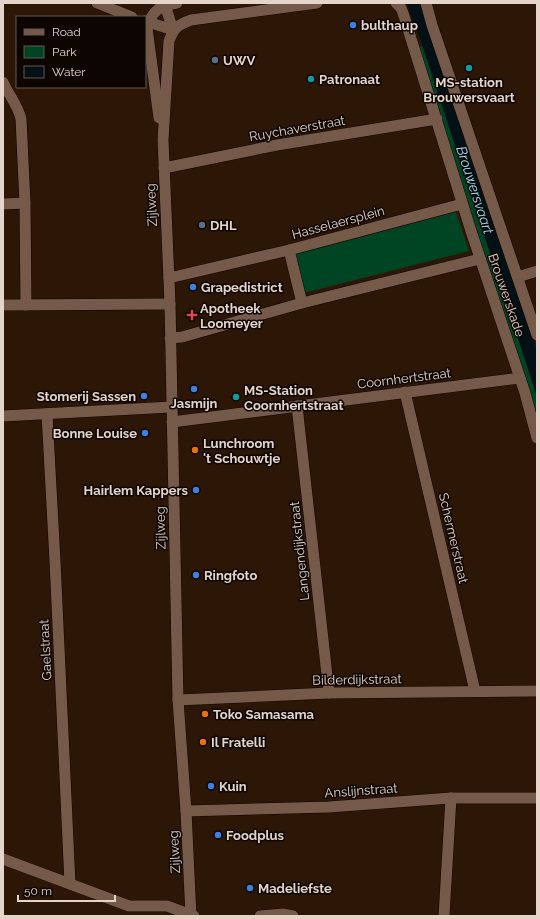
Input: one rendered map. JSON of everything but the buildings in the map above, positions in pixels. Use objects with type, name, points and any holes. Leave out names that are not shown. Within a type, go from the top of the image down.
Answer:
[{"type":"street","points":[[97,3],[130,16]]},
{"type":"street","points":[[173,30],[147,22],[162,4],[177,3]]},
{"type":"street","points":[[173,30],[180,24],[191,20],[317,3]]},
{"type":"street","name":"Brouwerskade","points":[[396,3],[401,8],[437,119],[462,204],[520,378],[537,438]]},
{"type":"street","points":[[426,3],[537,335]]},
{"type":"street","points":[[162,4],[173,30]]},
{"type":"street","name":"Zijlweg","points":[[147,22],[147,34],[163,140]]},
{"type":"street","name":"Zijlweg","points":[[173,30],[168,41],[163,140],[170,304],[178,700],[192,916]]},
{"type":"street","points":[[4,88],[19,111],[21,119],[25,203],[26,305]]},
{"type":"street","name":"Ruychaverstraat","points":[[164,168],[277,145],[437,119]]},
{"type":"street","points":[[3,204],[25,203]]},
{"type":"street","name":"Hasselaersplein","points":[[302,303],[289,250],[462,204]]},
{"type":"street","points":[[169,278],[289,250]]},
{"type":"street","points":[[170,338],[182,337],[302,303],[480,259]]},
{"type":"street","points":[[518,277],[537,271]]},
{"type":"street","points":[[3,305],[170,304]]},
{"type":"street","name":"Coornhertstraat","points":[[172,422],[520,378]]},
{"type":"street","name":"Schermerstraat","points":[[405,392],[475,691]]},
{"type":"street","name":"Langendijkstraat","points":[[297,406],[329,693]]},
{"type":"street","points":[[3,416],[172,407]]},
{"type":"street","name":"Gaelstraat","points":[[47,414],[70,884]]},
{"type":"street","name":"Bilderdijkstraat","points":[[178,700],[329,693],[537,691]]},
{"type":"street","points":[[444,916],[451,798]]},
{"type":"street","name":"Anslijnstraat","points":[[186,811],[329,807],[451,798],[537,798]]},
{"type":"street","points":[[3,859],[129,906],[167,906],[192,916]]},
{"type":"street","points":[[260,916],[283,914],[293,916]]},
{"type":"green space","points":[[423,46],[533,382],[537,397],[537,424],[443,126],[440,111],[418,47]]},
{"type":"green space","points":[[456,212],[469,251],[304,293],[294,255]]},
{"type":"water","points":[[423,13],[504,247],[537,350],[537,397],[412,14]]},
{"type":"waterway","name":"Brouwersvaart","points":[[414,3],[425,32]]},
{"type":"place","name":"bulthaup","points":[[353,25]]},
{"type":"place","name":"UWV","points":[[215,60]]},
{"type":"place","name":"MS-station Brouwersvaart","points":[[469,68]]},
{"type":"place","name":"Patronaat","points":[[311,79]]},
{"type":"place","name":"DHL","points":[[202,225]]},
{"type":"place","name":"Grapedistrict","points":[[193,287]]},
{"type":"place","name":"Apotheek Loomeyer","points":[[192,315]]},
{"type":"place","name":"Jasmijn","points":[[194,389]]},
{"type":"place","name":"Stomerij Sassen","points":[[144,396]]},
{"type":"place","name":"MS-Station Coornhertstraat","points":[[236,397]]},
{"type":"place","name":"Bonne Louise","points":[[145,433]]},
{"type":"place","name":"Lunchroom 't Schouwtje","points":[[195,450]]},
{"type":"place","name":"Hairlem Kappers","points":[[196,490]]},
{"type":"place","name":"Ringfoto","points":[[196,575]]},
{"type":"place","name":"Toko Samasama","points":[[205,714]]},
{"type":"place","name":"Il Fratelli","points":[[203,742]]},
{"type":"place","name":"Kuin","points":[[211,786]]},
{"type":"place","name":"Foodplus","points":[[218,835]]},
{"type":"place","name":"Madeliefste","points":[[250,888]]}]
